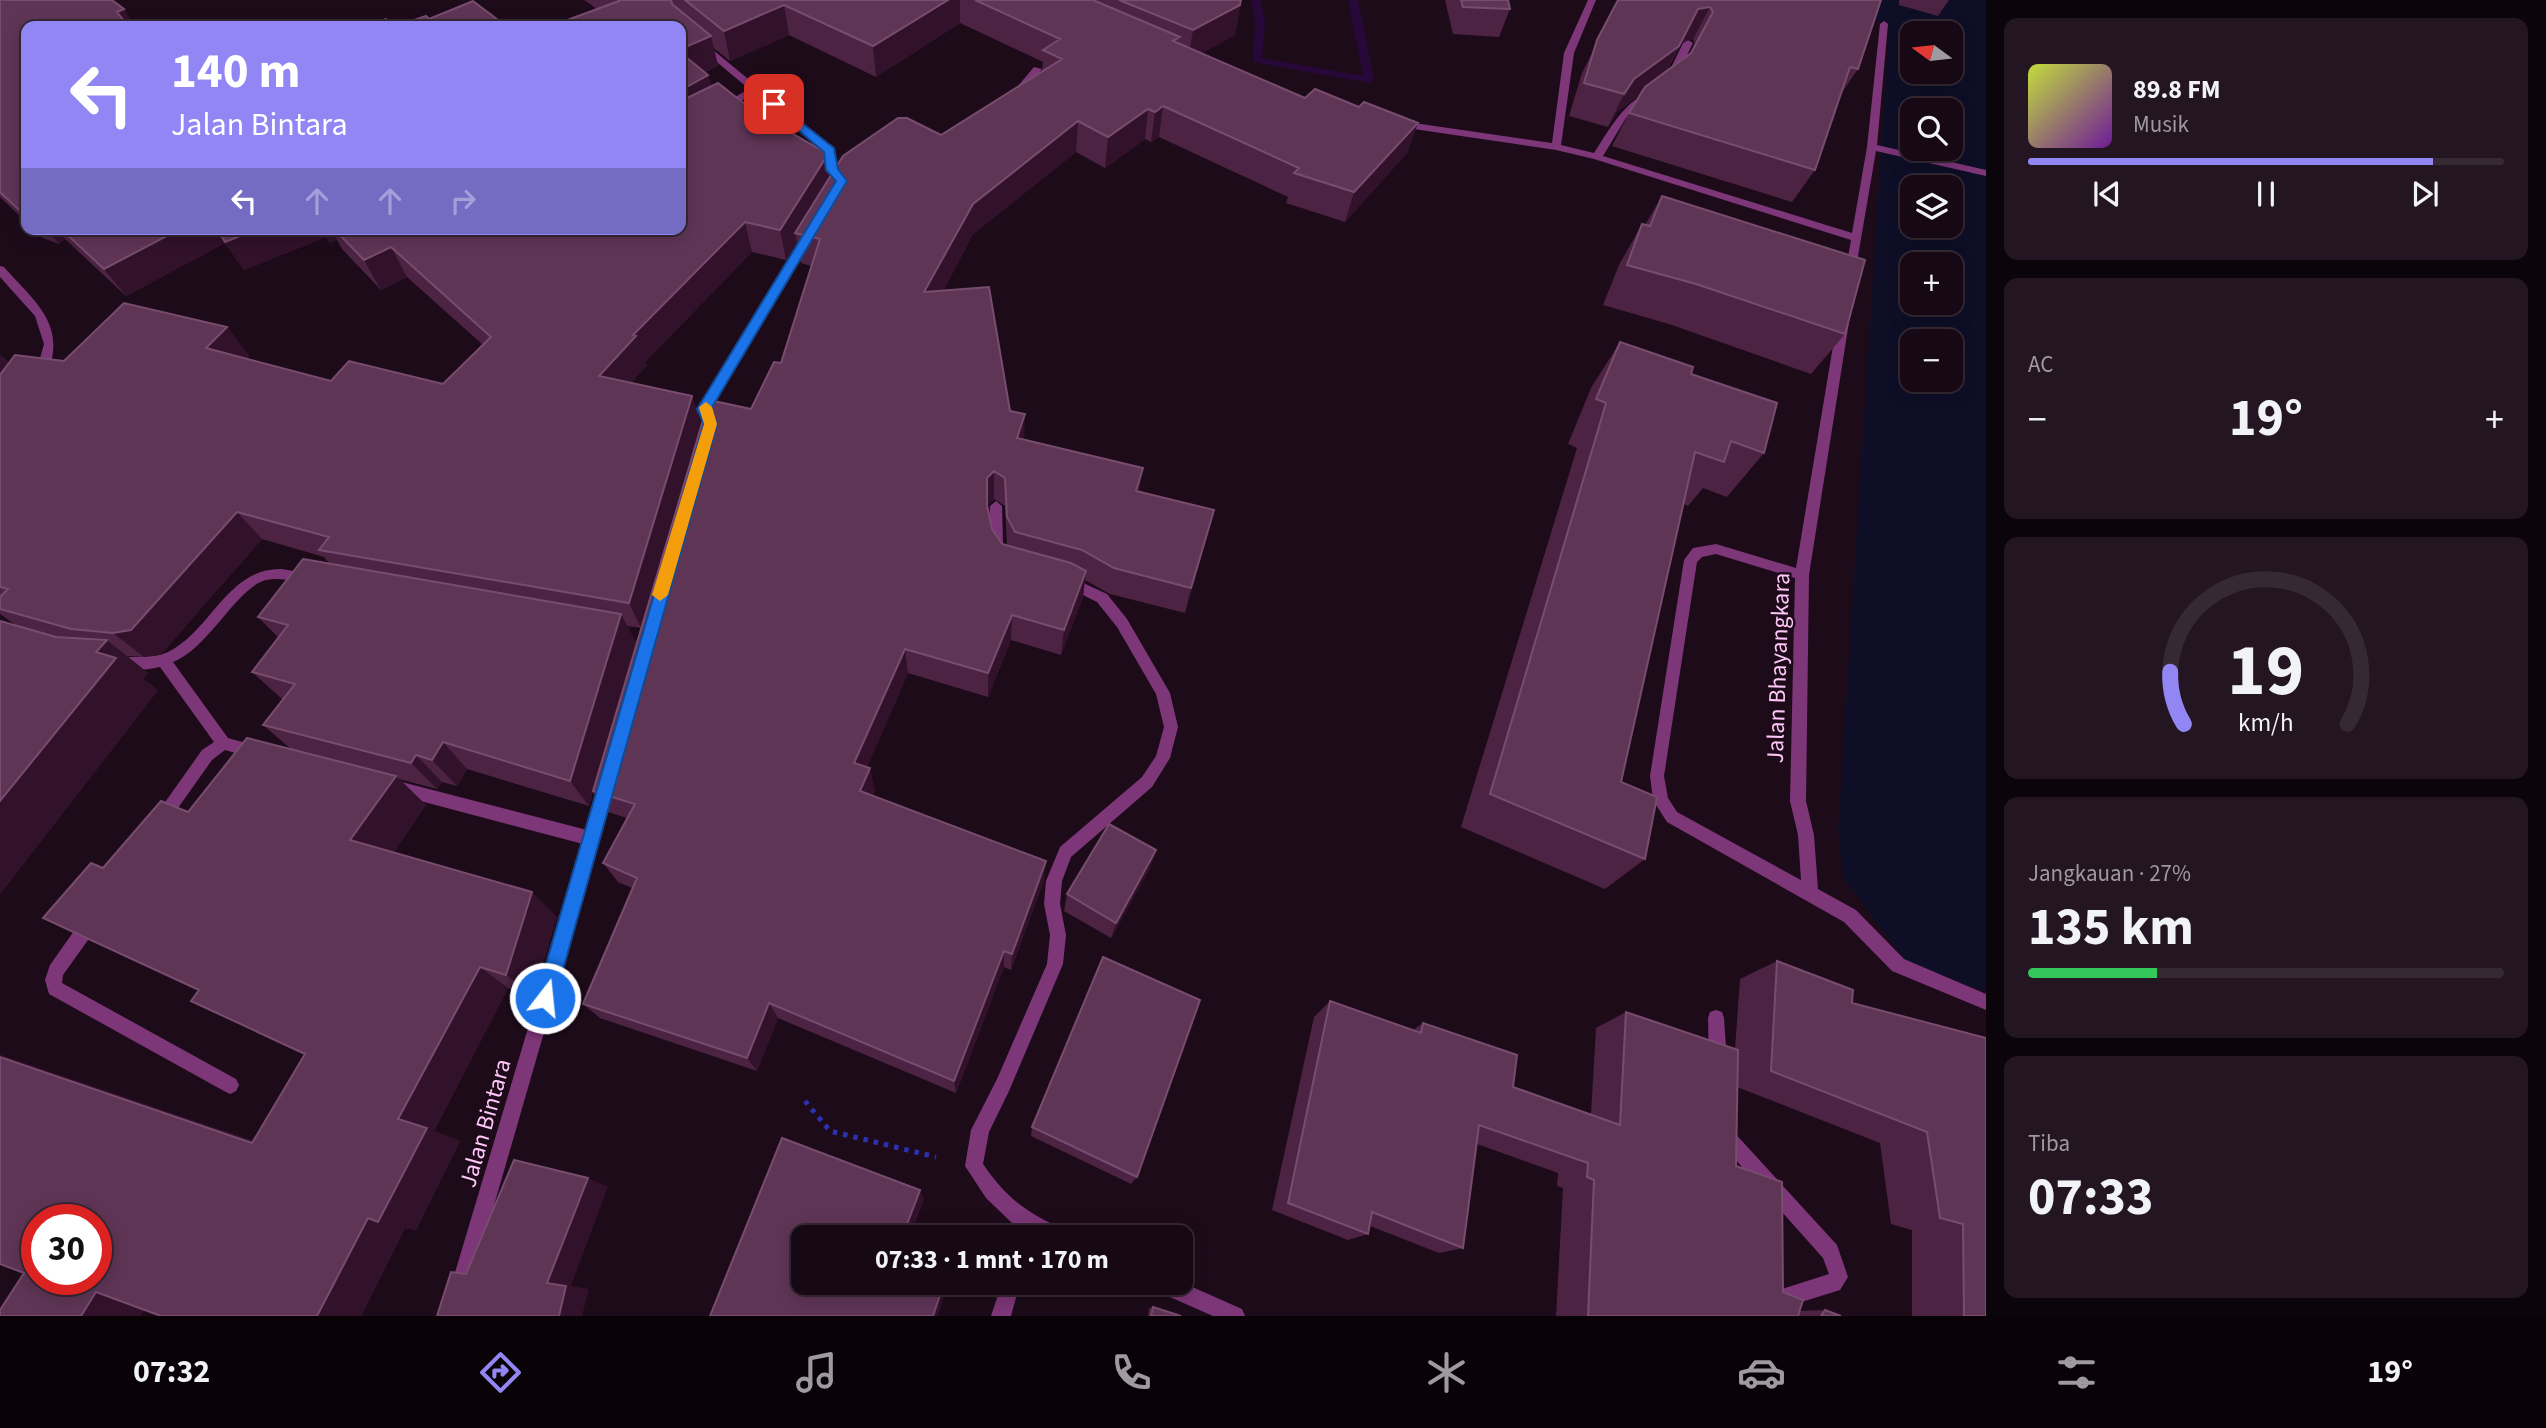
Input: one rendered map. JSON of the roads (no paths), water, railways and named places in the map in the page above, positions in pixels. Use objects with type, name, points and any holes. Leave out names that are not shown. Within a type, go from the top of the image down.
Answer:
[{"type":"street","points":[[1556,147],[1569,53],[1591,0]]},
{"type":"street","name":"Jalan Bhayangkara","points":[[1810,893],[1807,835],[1798,788],[1802,575],[1872,147],[1884,24]]},
{"type":"street","points":[[686,32],[830,151],[832,170],[842,181],[835,192]]},
{"type":"street","points":[[1597,157],[1622,116],[1665,86],[1688,43]]},
{"type":"street","points":[[1005,107],[1037,69]]},
{"type":"street","points":[[713,113],[756,89]]},
{"type":"street","points":[[1387,122],[1556,147],[1597,157],[1856,238]]},
{"type":"street","points":[[1872,147],[1986,173]]},
{"type":"street","points":[[832,170],[844,165]]},
{"type":"street","points":[[706,437],[710,424],[704,409],[814,226]]},
{"type":"street","points":[[0,270],[40,314],[50,344],[37,387]]},
{"type":"street","points":[[996,506],[996,545],[1001,557],[1009,565]]},
{"type":"street","points":[[1802,575],[1716,549],[1698,552],[1691,560],[1657,776],[1661,800],[1672,817],[1850,916],[1898,965],[1986,1002]]},
{"type":"street","points":[[108,663],[144,666],[165,662],[183,652],[249,582],[264,575],[279,574],[320,581]]},
{"type":"street","points":[[1021,1225],[996,1201],[974,1166],[980,1130],[1003,1085],[1055,964],[1058,935],[1052,904],[1054,881],[1065,852],[1147,782],[1163,758],[1171,727],[1163,693],[1122,623],[1102,598],[1073,583],[1047,576]]},
{"type":"street","points":[[165,662],[223,743],[276,757]]},
{"type":"street","points":[[151,834],[207,755],[223,743]]},
{"type":"street","name":"Jalan Bintara","points":[[452,1316],[611,771]]},
{"type":"street","points":[[382,784],[592,839]]},
{"type":"street","points":[[104,903],[56,971],[53,980],[55,988],[230,1085]]},
{"type":"street","points":[[1716,1018],[1719,1074]]},
{"type":"street","points":[[1722,1115],[1726,1137],[1830,1252],[1838,1267],[1839,1277],[1833,1283],[1773,1301],[1766,1316]]},
{"type":"street","points":[[1001,1316],[1007,1295]]},
{"type":"street","points":[[1188,1295],[1236,1316]]},
{"type":"waterway","points":[[1256,0],[1260,22],[1257,60],[1369,80],[1353,0]]}]
